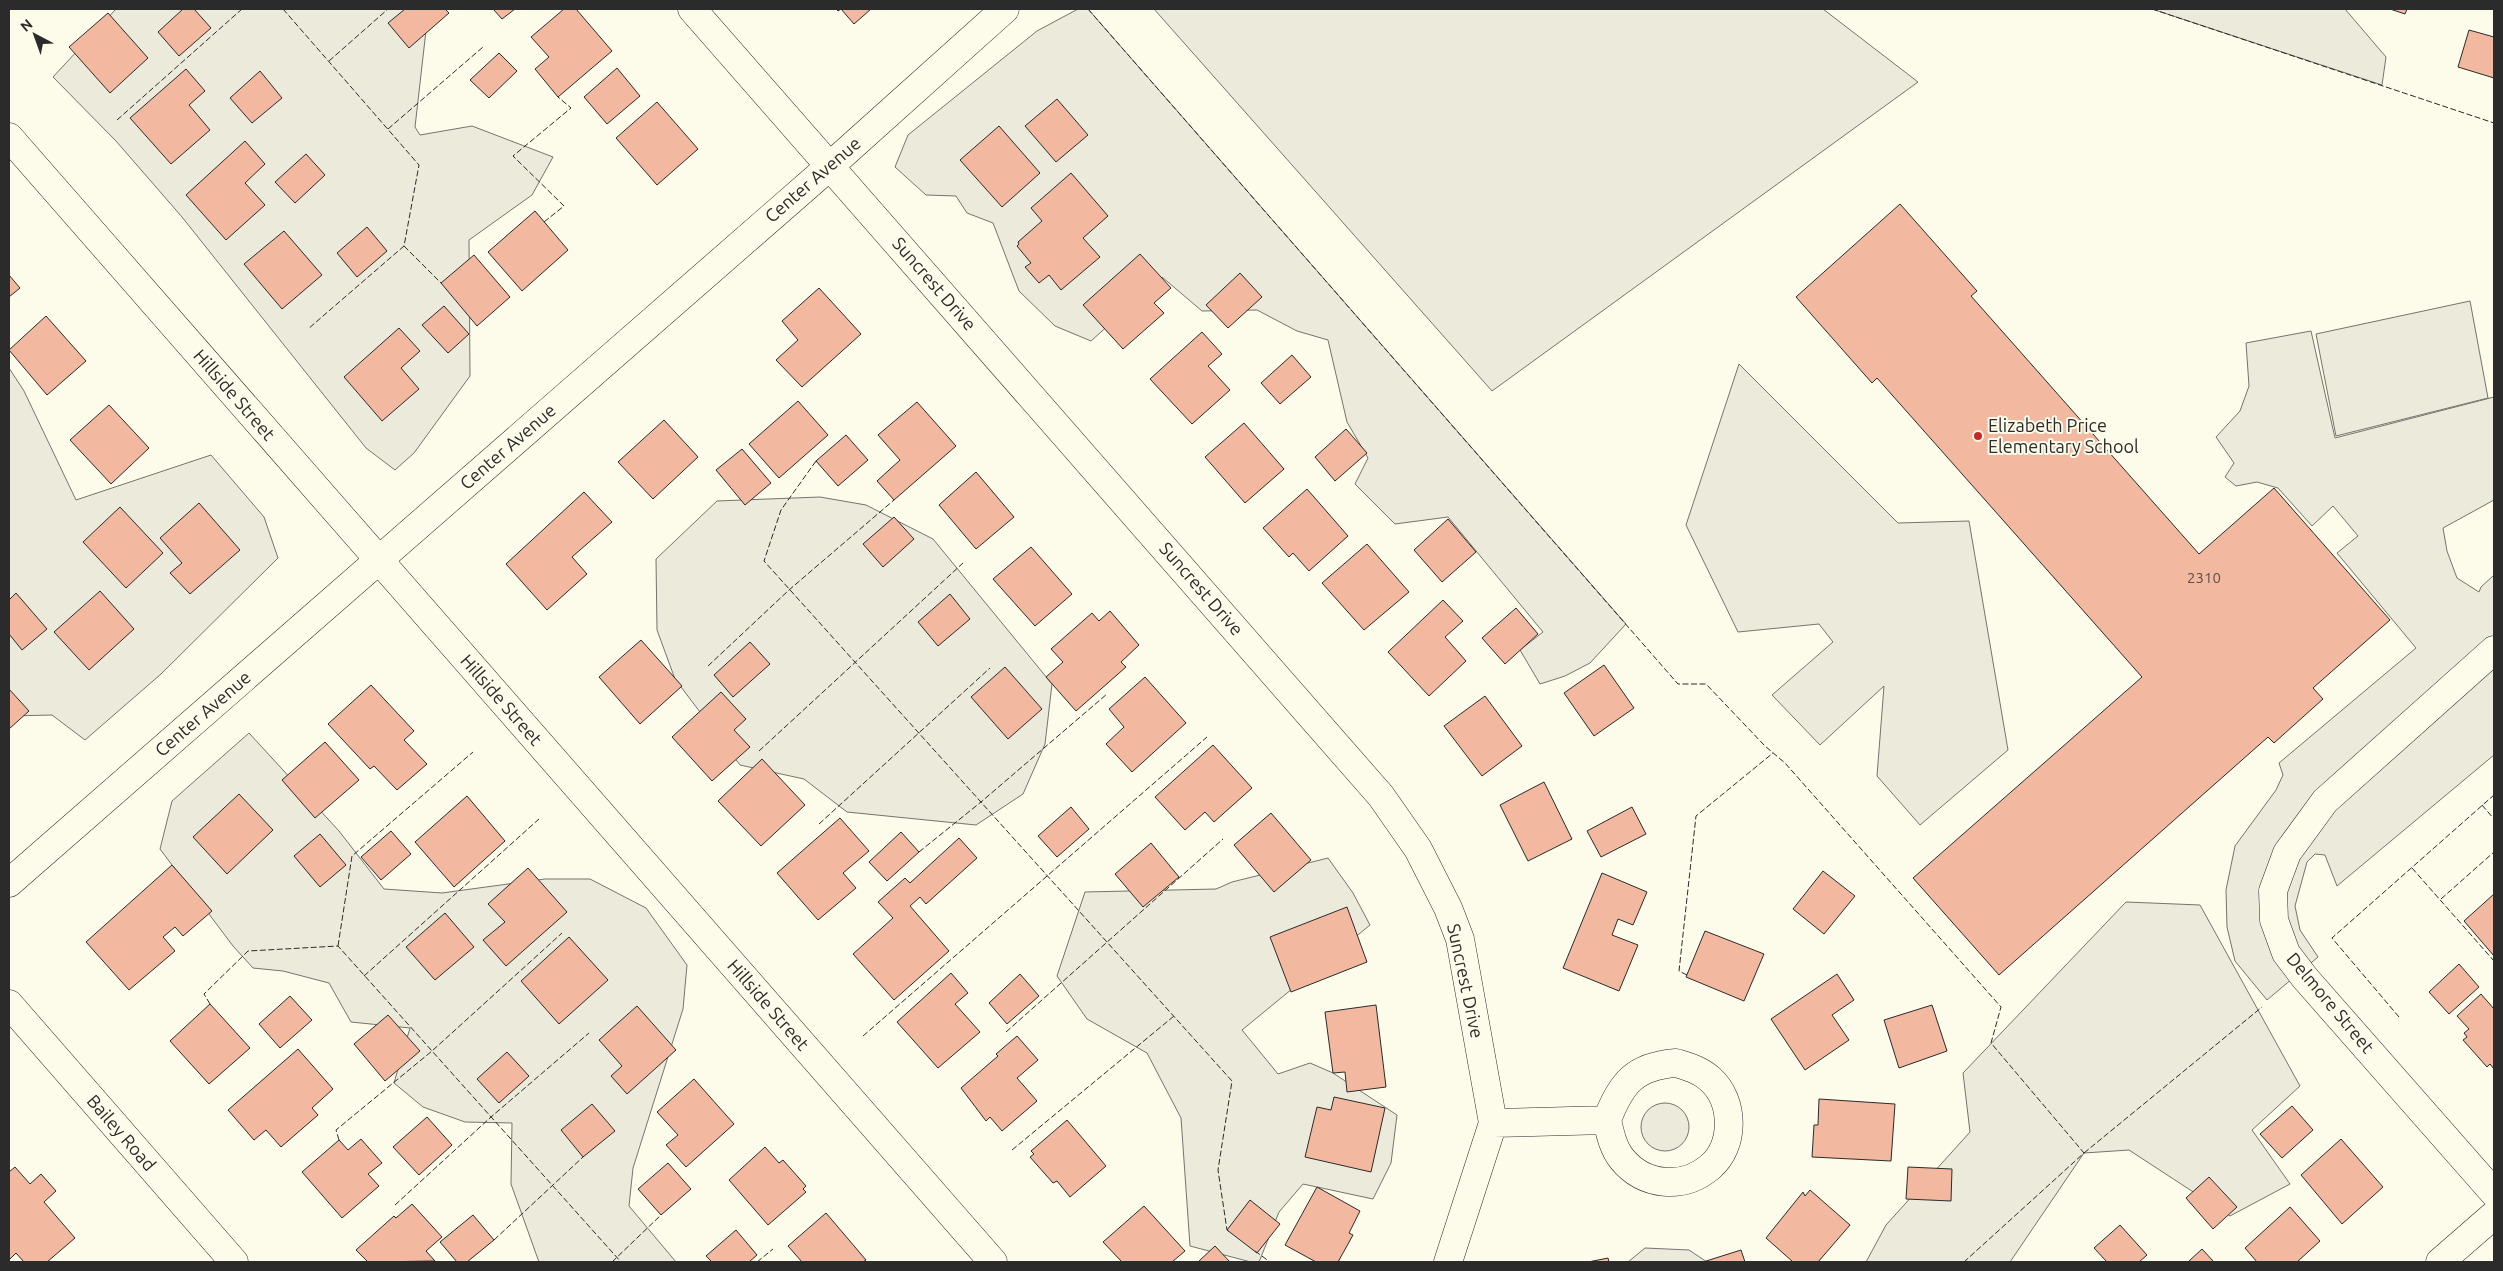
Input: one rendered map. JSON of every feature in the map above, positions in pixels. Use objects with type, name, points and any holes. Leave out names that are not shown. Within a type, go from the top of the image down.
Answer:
[{"type":"street","name":"Suncrest Drive","points":[[692,9],[1381,796],[1418,849],[1448,908],[1460,939],[1493,1123],[1448,1262]]},
{"type":"street","name":"Center Avenue","points":[[9,882],[830,166],[1005,9]]},
{"type":"street","name":"Hillside Street","points":[[9,138],[993,1262]]},
{"type":"street","name":"Delmore Street","points":[[2494,650],[2325,801],[2287,853],[2273,891],[2274,920],[2286,953],[2305,978],[2494,1193]]},
{"type":"street","name":"Bailey Road","points":[[9,1004],[234,1262]]},
{"type":"street","points":[[1676,1063],[1695,1068],[1711,1080],[1723,1095],[1729,1113],[1728,1132],[1723,1151],[1711,1167],[1694,1178],[1674,1183],[1654,1181],[1635,1172],[1621,1158],[1612,1140],[1606,1120],[1624,1084],[1639,1072],[1657,1064],[1676,1063]]},
{"type":"street","points":[[1493,1123],[1606,1120]]},
{"type":"street","points":[[2440,1262],[2494,1215]]},
{"type":"shaded area","points":[[116,9],[426,9],[428,13],[415,127],[420,135],[472,126],[553,157],[532,195],[469,240],[470,376],[414,453],[395,470],[366,448],[182,217],[116,141],[53,77]]},
{"type":"shaded area","points":[[1078,9],[1088,9],[1626,624],[1590,663],[1565,676],[1540,684],[1520,650],[1543,632],[1448,517],[1395,524],[1355,484],[1368,458],[1347,422],[1328,340],[1297,331],[1257,310],[1202,311],[1162,277],[1091,341],[1055,326],[1019,291],[993,223],[967,213],[956,196],[926,195],[895,167],[908,135],[1037,31]]},
{"type":"shaded area","points":[[1154,9],[1823,9],[1918,82],[1492,391]]},
{"type":"shaded area","points":[[2152,9],[2345,9],[2386,57],[2382,85]]},
{"type":"shaded area","points":[[2470,301],[2488,398],[2336,436],[2316,334]]},
{"type":"shaded area","points":[[2311,331],[2335,438],[2494,397],[2494,500],[2443,528],[2447,551],[2457,578],[2479,592],[2481,587],[2494,575],[2494,755],[2337,886],[2325,855],[2315,854],[2307,862],[2295,906],[2300,930],[2318,957],[2267,1000],[2235,961],[2227,927],[2226,890],[2235,846],[2276,790],[2283,775],[2279,763],[2416,648],[2337,553],[2358,536],[2333,506],[2312,526],[2278,488],[2257,482],[2236,486],[2225,477],[2234,463],[2216,437],[2240,411],[2249,386],[2246,343]]},
{"type":"shaded area","points":[[1739,364],[1898,523],[1969,521],[2008,750],[1920,825],[1877,776],[1884,686],[1820,745],[1772,695],[1833,642],[1819,624],[1738,632],[1686,525]]},
{"type":"shaded area","points":[[9,368],[24,391],[76,500],[211,455],[264,517],[278,558],[161,674],[85,740],[52,715],[9,716]]},
{"type":"shaded area","points":[[820,497],[866,505],[933,539],[1052,684],[1045,744],[1023,794],[976,825],[847,812],[804,779],[740,765],[675,679],[657,630],[656,559],[717,501]]},
{"type":"shaded area","points":[[249,733],[339,831],[384,889],[442,893],[545,879],[590,879],[646,908],[687,965],[683,1009],[633,1168],[629,1206],[676,1262],[539,1262],[511,1184],[512,1123],[465,1122],[423,1107],[394,1083],[410,1028],[351,1022],[329,983],[283,971],[253,968],[233,946],[160,849],[172,801]]},
{"type":"shaded area","points":[[1328,858],[1353,893],[1370,925],[1242,1030],[1278,1074],[1310,1063],[1333,1073],[1397,1115],[1391,1163],[1373,1199],[1303,1184],[1279,1212],[1259,1262],[1251,1262],[1190,1246],[1181,1118],[1147,1053],[1087,1019],[1057,976],[1085,892],[1216,889],[1232,882]]},
{"type":"shaded area","points":[[2126,902],[2200,905],[2300,1086],[2252,1130],[2290,1184],[2230,1216],[2129,1150],[2084,1153],[2010,1262],[1866,1262],[1886,1225],[1970,1132],[1963,1073]]},
{"type":"shaded area","points":[[1665,1103],[1674,1105],[1682,1110],[1687,1118],[1689,1127],[1687,1136],[1682,1144],[1674,1149],[1665,1151],[1656,1149],[1648,1144],[1643,1136],[1641,1127],[1643,1118],[1648,1110],[1656,1105]]},
{"type":"shaded area","points":[[1645,1248],[1689,1250],[1707,1262],[1628,1262]]},
{"type":"building","points":[[183,9],[194,9],[211,28],[179,56],[158,32]]},
{"type":"building","points":[[405,9],[445,9],[449,13],[409,48],[388,23]]},
{"type":"building","points":[[493,9],[515,9],[502,19]]},
{"type":"building","points":[[564,9],[576,9],[612,51],[558,97],[535,69],[549,57],[531,37]]},
{"type":"building","points":[[841,9],[871,9],[854,24]]},
{"type":"building","points":[[2390,9],[2407,9],[2405,14]]},
{"type":"building","points":[[108,13],[148,58],[110,93],[69,47]]},
{"type":"building","points":[[2469,30],[2494,37],[2494,78],[2458,67]]},
{"type":"building","points":[[499,53],[517,71],[489,98],[470,80]]},
{"type":"building","points":[[617,68],[640,96],[607,124],[584,97]]},
{"type":"building","points":[[186,69],[205,91],[189,105],[210,130],[171,164],[130,118]]},
{"type":"building","points":[[260,71],[282,98],[252,123],[230,98]]},
{"type":"building","points":[[1057,99],[1088,135],[1056,162],[1025,126]]},
{"type":"building","points":[[657,102],[698,149],[657,185],[616,138]]},
{"type":"building","points":[[999,126],[1040,173],[1002,207],[960,160]]},
{"type":"building","points":[[245,141],[265,164],[245,183],[265,205],[226,240],[186,195]]},
{"type":"building","points":[[306,154],[325,175],[295,203],[275,182]]},
{"type":"building","points":[[1071,173],[1108,216],[1083,238],[1100,257],[1061,290],[1049,275],[1039,283],[1025,267],[1031,263],[1017,246],[1018,242],[1042,221],[1031,208]]},
{"type":"building","name":"Elizabeth Price Elementary School","points":[[1900,204],[1977,291],[1971,296],[2199,554],[2274,488],[2390,620],[2313,688],[2323,699],[2274,743],[2268,737],[1999,975],[1913,878],[2142,677],[1877,378],[1872,383],[1796,297]]},
{"type":"building","points":[[535,211],[568,250],[522,291],[488,252]]},
{"type":"building","points":[[367,227],[387,251],[357,277],[337,253]]},
{"type":"building","points":[[284,231],[322,275],[282,309],[244,264]]},
{"type":"building","points":[[1140,254],[1171,288],[1154,303],[1164,313],[1123,349],[1083,305]]},
{"type":"building","points":[[474,255],[510,297],[477,326],[441,283]]},
{"type":"building","points":[[1240,273],[1262,297],[1228,328],[1206,305]]},
{"type":"building","points":[[9,275],[20,288],[9,297]]},
{"type":"building","points":[[819,288],[861,334],[802,387],[776,360],[798,340],[782,321]]},
{"type":"building","points":[[444,306],[469,334],[448,353],[422,325]]},
{"type":"building","points":[[46,316],[86,361],[47,395],[9,350]]},
{"type":"building","points":[[399,328],[420,351],[401,368],[419,389],[382,421],[344,377]]},
{"type":"building","points":[[1202,332],[1222,354],[1208,366],[1230,390],[1192,424],[1150,379]]},
{"type":"building","points":[[1292,355],[1311,377],[1280,404],[1261,383]]},
{"type":"building","points":[[798,401],[828,435],[779,478],[749,444]]},
{"type":"building","points":[[917,402],[956,446],[894,500],[877,481],[900,460],[878,435]]},
{"type":"building","points":[[109,405],[149,448],[111,484],[70,440]]},
{"type":"building","points":[[664,420],[698,457],[653,499],[618,462]]},
{"type":"building","points":[[1244,423],[1284,469],[1245,503],[1205,457]]},
{"type":"building","points":[[1346,429],[1367,453],[1335,481],[1315,457]]},
{"type":"building","points":[[846,435],[868,460],[838,486],[816,461]]},
{"type":"building","points":[[742,449],[771,483],[745,505],[716,470]]},
{"type":"building","points":[[976,472],[1014,517],[976,549],[939,505]]},
{"type":"building","points":[[1307,489],[1348,536],[1309,571],[1293,553],[1289,557],[1263,528]]},
{"type":"building","points":[[584,492],[612,522],[572,557],[587,574],[547,610],[506,564]]},
{"type":"building","points":[[199,503],[240,550],[190,594],[170,573],[182,563],[160,538]]},
{"type":"building","points":[[120,507],[163,553],[126,588],[83,542]]},
{"type":"building","points":[[894,517],[914,539],[883,567],[863,544]]},
{"type":"building","points":[[1448,519],[1476,552],[1442,582],[1414,550]]},
{"type":"building","points":[[1367,544],[1409,592],[1364,630],[1322,583]]},
{"type":"building","points":[[1031,547],[1072,594],[1035,626],[993,579]]},
{"type":"building","points":[[100,591],[134,629],[89,670],[54,632]]},
{"type":"building","points":[[16,593],[47,629],[22,650],[9,634],[9,600]]},
{"type":"building","points":[[950,594],[970,619],[938,646],[918,622]]},
{"type":"building","points":[[1443,600],[1463,621],[1445,637],[1466,661],[1429,696],[1388,652]]},
{"type":"building","points":[[1516,608],[1538,634],[1505,664],[1482,638]]},
{"type":"building","points":[[1110,611],[1139,645],[1121,662],[1126,667],[1076,711],[1046,677],[1063,662],[1051,649],[1092,613],[1099,621]]},
{"type":"building","points":[[641,640],[682,686],[640,724],[599,677]]},
{"type":"building","points":[[750,642],[770,664],[733,697],[714,675]]},
{"type":"building","points":[[1604,665],[1634,708],[1594,736],[1564,693]]},
{"type":"building","points":[[1005,667],[1042,709],[1008,739],[971,697]]},
{"type":"building","points":[[1145,677],[1186,723],[1132,772],[1106,744],[1124,727],[1109,709]]},
{"type":"building","points":[[371,685],[414,731],[404,740],[427,764],[397,790],[374,766],[370,769],[328,724]]},
{"type":"building","points":[[9,689],[29,711],[9,729]]},
{"type":"building","points":[[721,692],[746,719],[734,730],[750,747],[712,781],[672,737]]},
{"type":"building","points":[[1485,696],[1522,746],[1482,776],[1444,726]]},
{"type":"building","points":[[325,742],[359,780],[315,818],[282,780]]},
{"type":"building","points":[[1213,745],[1252,788],[1214,822],[1205,812],[1185,830],[1155,797]]},
{"type":"building","points":[[762,759],[805,805],[761,846],[718,801]]},
{"type":"building","points":[[1544,782],[1572,839],[1528,861],[1500,805]]},
{"type":"building","points":[[239,794],[273,830],[227,874],[193,837]]},
{"type":"building","points":[[467,796],[505,841],[454,887],[415,842]]},
{"type":"building","points":[[1071,807],[1089,829],[1057,857],[1038,836]]},
{"type":"building","points":[[1632,807],[1646,834],[1601,857],[1587,831]]},
{"type":"building","points":[[1271,813],[1311,860],[1274,892],[1234,845]]},
{"type":"building","points":[[840,818],[869,851],[843,873],[856,888],[818,920],[777,873]]},
{"type":"building","points":[[391,831],[411,854],[381,880],[361,857]]},
{"type":"building","points":[[901,832],[919,852],[887,881],[869,862]]},
{"type":"building","points":[[320,834],[346,865],[320,887],[294,856]]},
{"type":"building","points":[[959,838],[977,858],[926,904],[920,897],[910,906],[949,951],[894,1000],[853,954],[893,918],[878,902],[905,878],[910,883]]},
{"type":"building","points":[[1151,843],[1179,877],[1143,907],[1115,874]]},
{"type":"building","points":[[172,865],[212,911],[183,936],[175,927],[163,937],[175,951],[129,990],[86,942]]},
{"type":"building","points":[[528,868],[567,912],[506,966],[483,940],[505,922],[488,904]]},
{"type":"building","points":[[1823,871],[1855,896],[1824,934],[1793,909]]},
{"type":"building","points":[[1602,873],[1647,892],[1633,925],[1618,919],[1612,935],[1638,945],[1619,991],[1563,968]]},
{"type":"building","points":[[2494,894],[2494,956],[2464,921]]},
{"type":"building","points":[[1347,907],[1367,962],[1291,992],[1270,937]]},
{"type":"building","points":[[445,913],[474,947],[435,980],[406,947]]},
{"type":"building","points":[[1705,931],[1764,954],[1744,1001],[1686,977]]},
{"type":"building","points":[[569,937],[608,980],[559,1024],[521,981]]},
{"type":"building","points":[[2459,964],[2479,987],[2449,1014],[2429,992]]},
{"type":"building","points":[[951,973],[968,993],[955,1004],[980,1032],[938,1068],[897,1022]]},
{"type":"building","points":[[1020,974],[1039,996],[1007,1024],[989,1003]]},
{"type":"building","points":[[1837,974],[1854,1000],[1832,1015],[1849,1040],[1805,1070],[1771,1019]]},
{"type":"building","points":[[2481,994],[2494,1009],[2494,1069],[2490,1064],[2487,1067],[2463,1040],[2467,1037],[2464,1033],[2469,1029],[2457,1016]]},
{"type":"building","points":[[290,996],[312,1020],[280,1048],[259,1024]]},
{"type":"building","points":[[210,1004],[250,1048],[209,1084],[170,1041]]},
{"type":"building","points":[[1376,1005],[1386,1087],[1347,1092],[1345,1072],[1333,1073],[1325,1012]]},
{"type":"building","points":[[1932,1005],[1947,1051],[1899,1068],[1884,1020]]},
{"type":"building","points":[[637,1006],[676,1050],[627,1094],[611,1076],[622,1066],[599,1040]]},
{"type":"building","points":[[388,1015],[420,1051],[385,1081],[354,1044]]},
{"type":"building","points":[[1017,1036],[1038,1060],[1017,1078],[1037,1101],[1002,1131],[990,1117],[986,1121],[961,1088],[998,1056],[996,1054]]},
{"type":"building","points":[[298,1049],[333,1089],[312,1108],[318,1115],[281,1147],[266,1130],[254,1140],[228,1110]]},
{"type":"building","points":[[507,1052],[529,1076],[499,1103],[477,1079]]},
{"type":"building","points":[[694,1079],[734,1124],[686,1167],[666,1145],[678,1135],[657,1112]]},
{"type":"building","points":[[1334,1097],[1385,1108],[1371,1172],[1305,1157],[1317,1107],[1331,1110]]},
{"type":"building","points":[[1819,1099],[1895,1104],[1891,1161],[1812,1157],[1814,1125],[1818,1125]]},
{"type":"building","points":[[592,1104],[615,1131],[583,1157],[561,1130]]},
{"type":"building","points":[[2292,1106],[2313,1130],[2282,1158],[2260,1134]]},
{"type":"building","points":[[427,1117],[452,1145],[419,1175],[393,1147]]},
{"type":"building","points":[[1067,1120],[1106,1166],[1070,1197],[1057,1181],[1053,1183],[1030,1157],[1034,1154],[1031,1151]]},
{"type":"building","points":[[361,1139],[382,1163],[368,1174],[379,1186],[342,1218],[302,1172],[339,1140],[348,1150]]},
{"type":"building","points":[[2341,1139],[2383,1187],[2342,1224],[2301,1175]]},
{"type":"building","points":[[765,1147],[779,1163],[783,1160],[806,1186],[803,1189],[806,1192],[768,1225],[729,1180]]},
{"type":"building","points":[[668,1163],[691,1189],[661,1215],[638,1189]]},
{"type":"building","points":[[15,1167],[30,1184],[41,1174],[56,1191],[44,1202],[75,1238],[47,1262],[24,1262],[16,1253],[9,1260],[9,1172]]},
{"type":"building","points":[[1908,1167],[1952,1169],[1951,1201],[1906,1199]]},
{"type":"building","points":[[2209,1177],[2237,1207],[2213,1229],[2186,1198]]},
{"type":"building","points":[[1317,1187],[1360,1211],[1349,1233],[1353,1235],[1338,1262],[1316,1262],[1285,1245]]},
{"type":"building","points":[[1810,1190],[1850,1225],[1818,1262],[1793,1262],[1766,1238],[1803,1192],[1805,1196]]},
{"type":"building","points":[[1250,1200],[1280,1224],[1257,1253],[1227,1230]]},
{"type":"building","points":[[412,1204],[442,1237],[426,1251],[435,1261],[368,1262],[356,1250],[394,1216],[396,1218]]},
{"type":"building","points":[[1144,1206],[1185,1251],[1172,1262],[1122,1262],[1103,1242]]},
{"type":"building","points":[[2290,1207],[2320,1241],[2297,1262],[2257,1262],[2245,1248]]},
{"type":"building","points":[[826,1213],[866,1260],[863,1262],[802,1262],[788,1246]]},
{"type":"building","points":[[473,1215],[494,1240],[467,1262],[457,1262],[440,1242]]},
{"type":"building","points":[[2120,1225],[2147,1255],[2139,1262],[2107,1262],[2094,1248]]},
{"type":"building","points":[[736,1230],[757,1255],[749,1262],[712,1262],[706,1256]]},
{"type":"building","points":[[1215,1246],[1230,1262],[1198,1262]]},
{"type":"building","points":[[2202,1249],[2214,1262],[2188,1262]]},
{"type":"building","points":[[1741,1250],[1745,1262],[1703,1262]]},
{"type":"building","points":[[1608,1258],[1609,1262],[1588,1262]]},
{"type":"fence","points":[[117,120],[242,9]]},
{"type":"fence","points":[[283,9],[419,165],[404,246],[308,329]]},
{"type":"fence","points":[[329,61],[388,9]]},
{"type":"fence","points":[[1088,9],[1678,684],[1706,684],[1765,746],[1785,763],[2001,1007],[1991,1043],[2084,1153],[1964,1262]]},
{"type":"fence","points":[[2152,9],[2494,123]]},
{"type":"fence","points":[[388,129],[483,47]]},
{"type":"fence","points":[[544,222],[564,206],[513,156],[571,108],[558,97]]},
{"type":"fence","points":[[404,246],[441,283]]},
{"type":"fence","points":[[816,461],[781,510],[764,561],[1232,1081],[1218,1170],[1227,1230],[1229,1232]]},
{"type":"fence","points":[[708,666],[789,590],[894,500]]},
{"type":"fence","points":[[759,751],[963,563]]},
{"type":"fence","points":[[819,824],[990,668]]},
{"type":"fence","points":[[919,852],[981,802],[1107,694]]},
{"type":"fence","points":[[863,1036],[1207,737]]},
{"type":"fence","points":[[338,946],[352,856],[473,752]]},
{"type":"fence","points":[[1687,975],[1679,971],[1696,816],[1773,753]]},
{"type":"fence","points":[[2399,1017],[2332,938],[2494,795]]},
{"type":"fence","points":[[2482,805],[2494,819]]},
{"type":"fence","points":[[364,976],[539,819]]},
{"type":"fence","points":[[1006,1032],[1223,839]]},
{"type":"fence","points":[[2441,899],[2494,852]]},
{"type":"fence","points":[[2412,868],[2494,961]]},
{"type":"fence","points":[[339,1140],[336,1130],[432,1051],[562,933]]},
{"type":"fence","points":[[210,1004],[204,994],[248,951],[338,946],[621,1262]]},
{"type":"fence","points":[[2084,1153],[2262,1007]]},
{"type":"fence","points":[[1012,1150],[1174,1016]]},
{"type":"fence","points":[[395,1205],[491,1117],[589,1033]]},
{"type":"fence","points":[[494,1240],[583,1157]]},
{"type":"fence","points":[[612,1262],[661,1215]]},
{"type":"fence","points":[[757,1262],[773,1249]]},
{"type":"fence","points":[[1255,1251],[1270,1262]]},
{"type":"place","name":"Elizabeth Price Elementary School","points":[[1978,436]]}]
